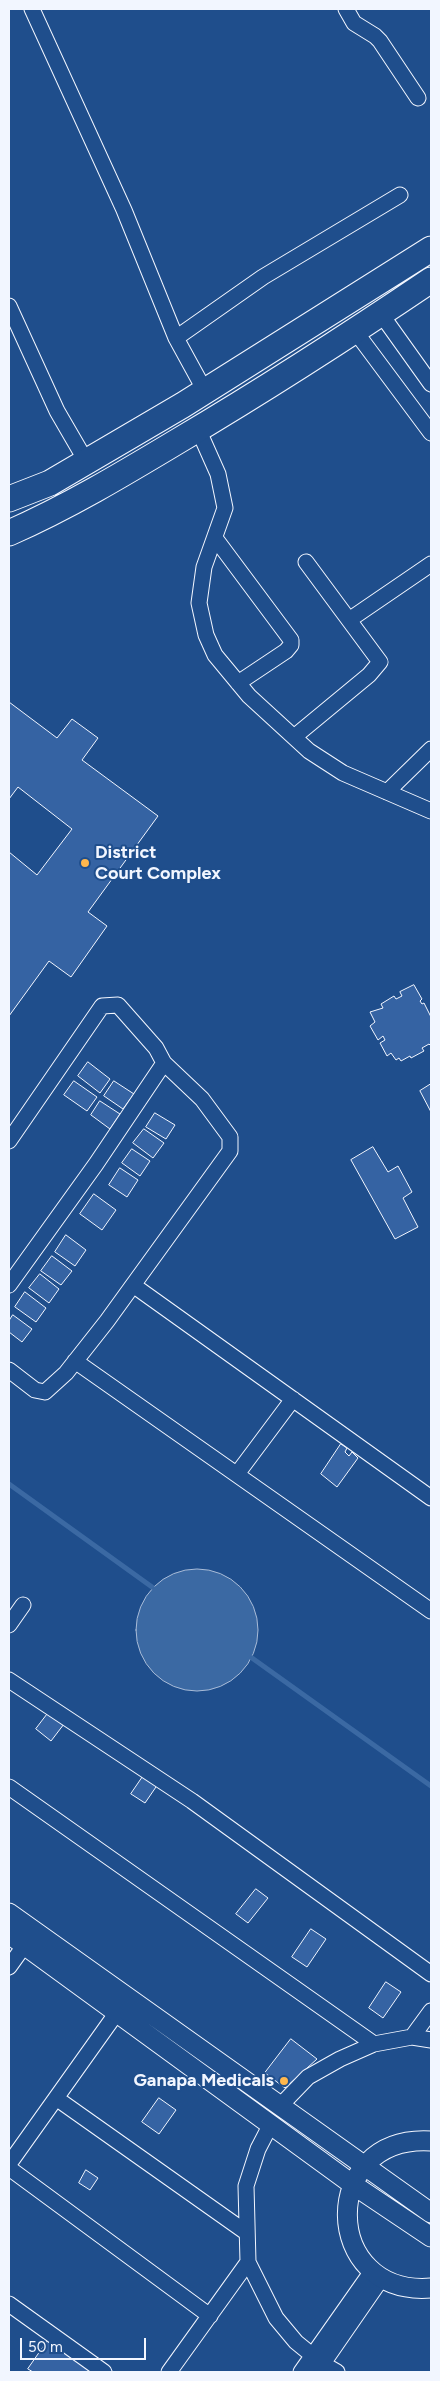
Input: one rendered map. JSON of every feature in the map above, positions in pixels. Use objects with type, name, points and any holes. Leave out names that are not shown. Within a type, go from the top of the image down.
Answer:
[{"type":"highway","points":[[9,499],[50,483],[184,404],[431,249]]},
{"type":"highway","points":[[9,533],[63,507],[198,430],[355,331],[431,280]]},
{"type":"highway","points":[[184,404],[198,430]]},
{"type":"street","points":[[32,9],[124,210],[176,338],[205,391]]},
{"type":"street","points":[[346,9],[354,23],[376,36],[418,98]]},
{"type":"street","points":[[176,338],[263,277],[400,195]]},
{"type":"street","points":[[9,306],[57,411],[86,461]]},
{"type":"street","points":[[381,314],[431,384]]},
{"type":"street","points":[[355,331],[431,433]]},
{"type":"street","points":[[198,430],[218,474],[224,508],[204,567],[198,603],[206,634],[215,655],[249,696],[310,751],[343,773],[431,811]]},
{"type":"street","points":[[215,538],[291,640],[291,645],[286,651],[238,683]]},
{"type":"street","points":[[294,737],[369,674],[380,662],[306,562]]},
{"type":"street","points":[[349,620],[431,564]]},
{"type":"street","points":[[388,792],[431,749]]},
{"type":"street","points":[[9,1142],[102,1006],[118,1005],[156,1048],[164,1063],[202,1099],[230,1137],[230,1151],[76,1361],[45,1392],[36,1390],[9,1370]]},
{"type":"street","points":[[9,1286],[96,1164],[164,1063]]},
{"type":"street","points":[[133,1285],[431,1498]]},
{"type":"street","points":[[76,1361],[431,1611]]},
{"type":"street","points":[[237,1474],[293,1399]]},
{"type":"street","points":[[9,1625],[23,1605]]},
{"type":"street","points":[[9,1680],[192,1802],[431,1974]]},
{"type":"street","points":[[9,1787],[374,2044]]},
{"type":"street","points":[[9,1913],[270,2124],[352,2184],[431,2237]]},
{"type":"street","points":[[9,1934],[24,1946],[122,2005],[280,2106],[431,2213]]},
{"type":"street","points":[[9,1967],[24,1946]]},
{"type":"street","points":[[9,2164],[122,2005]]},
{"type":"street","points":[[412,2037],[431,2010]]},
{"type":"street","points":[[280,2106],[308,2077],[340,2059],[374,2044],[412,2037],[431,2040]]},
{"type":"street","points":[[56,2098],[247,2234]]},
{"type":"street","points":[[270,2124],[258,2149],[246,2186],[248,2262],[276,2318],[317,2364],[336,2372]]},
{"type":"street","points":[[431,2141],[406,2141],[383,2150],[364,2165],[352,2184],[347,2203],[346,2222],[351,2240],[359,2257],[377,2275],[397,2286],[414,2289],[431,2288]]},
{"type":"street","points":[[9,2168],[210,2316]]},
{"type":"street","points":[[169,2372],[248,2262]]},
{"type":"street","points":[[301,2372],[317,2364],[377,2275]]},
{"type":"street","points":[[9,2304],[104,2372]]},
{"type":"water","points":[[197,1569],[220,1573],[240,1587],[254,1607],[258,1630],[254,1653],[240,1673],[220,1687],[197,1691],[174,1687],[154,1673],[140,1653],[136,1630],[140,1607],[154,1587],[174,1573]]},
{"type":"building","name":"District Court Complex","points":[[9,702],[57,738],[72,719],[98,738],[82,760],[158,816],[88,912],[107,926],[71,977],[49,961],[9,1016],[9,852],[37,875],[72,829],[18,787],[9,799]]},
{"type":"building","points":[[414,985],[422,999],[420,1001],[422,1004],[424,1003],[431,1017],[431,1046],[429,1044],[422,1048],[424,1051],[411,1058],[410,1056],[401,1061],[399,1058],[396,1060],[391,1053],[387,1056],[380,1043],[385,1040],[383,1036],[378,1040],[370,1026],[375,1022],[370,1012],[383,1008],[381,1004],[394,996],[396,999],[402,996],[400,992]]},
{"type":"building","points":[[88,1062],[110,1079],[100,1093],[78,1076]]},
{"type":"building","points":[[74,1081],[97,1097],[87,1111],[64,1095]]},
{"type":"building","points":[[114,1081],[134,1094],[123,1109],[104,1096]]},
{"type":"building","points":[[431,1084],[431,1112],[420,1091]]},
{"type":"building","points":[[100,1101],[120,1114],[110,1129],[91,1115]]},
{"type":"building","points":[[155,1113],[175,1125],[166,1139],[146,1127]]},
{"type":"building","points":[[144,1129],[164,1143],[153,1158],[133,1143]]},
{"type":"building","points":[[373,1147],[388,1172],[398,1166],[412,1192],[403,1198],[418,1227],[395,1239],[351,1160]]},
{"type":"building","points":[[132,1149],[150,1161],[140,1176],[122,1163]]},
{"type":"building","points":[[120,1168],[138,1180],[127,1197],[109,1185]]},
{"type":"building","points":[[94,1194],[116,1210],[102,1230],[80,1214]]},
{"type":"building","points":[[66,1235],[86,1250],[75,1266],[55,1252]]},
{"type":"building","points":[[52,1256],[72,1271],[61,1285],[41,1271]]},
{"type":"building","points":[[40,1274],[59,1289],[49,1303],[29,1288]]},
{"type":"building","points":[[25,1292],[46,1308],[36,1322],[15,1307]]},
{"type":"building","points":[[13,1315],[32,1329],[22,1342],[9,1332],[9,1321]]},
{"type":"building","points":[[341,1444],[347,1448],[345,1452],[349,1456],[352,1452],[358,1458],[337,1487],[321,1474]]},
{"type":"building","points":[[49,1712],[64,1724],[51,1741],[36,1729]]},
{"type":"building","points":[[144,1775],[158,1784],[145,1803],[131,1794]]},
{"type":"building","points":[[256,1889],[268,1898],[248,1923],[236,1914]]},
{"type":"building","points":[[311,1929],[326,1939],[307,1967],[292,1957]]},
{"type":"building","points":[[386,1982],[401,1992],[383,2018],[369,2008]]},
{"type":"building","points":[[291,2039],[317,2059],[285,2088],[265,2073]]},
{"type":"building","points":[[159,2098],[176,2110],[159,2134],[142,2122]]},
{"type":"building","points":[[86,2170],[98,2178],[90,2190],[79,2183]]},
{"type":"building","points":[[49,2339],[91,2372],[33,2372],[28,2369]]},
{"type":"waterway","points":[[9,1484],[152,1587]]},
{"type":"waterway","points":[[252,1658],[431,1786]]},
{"type":"place","name":"District Court Complex","points":[[85,863]]},
{"type":"place","name":"Ganapa Medicals","points":[[284,2081]]}]
